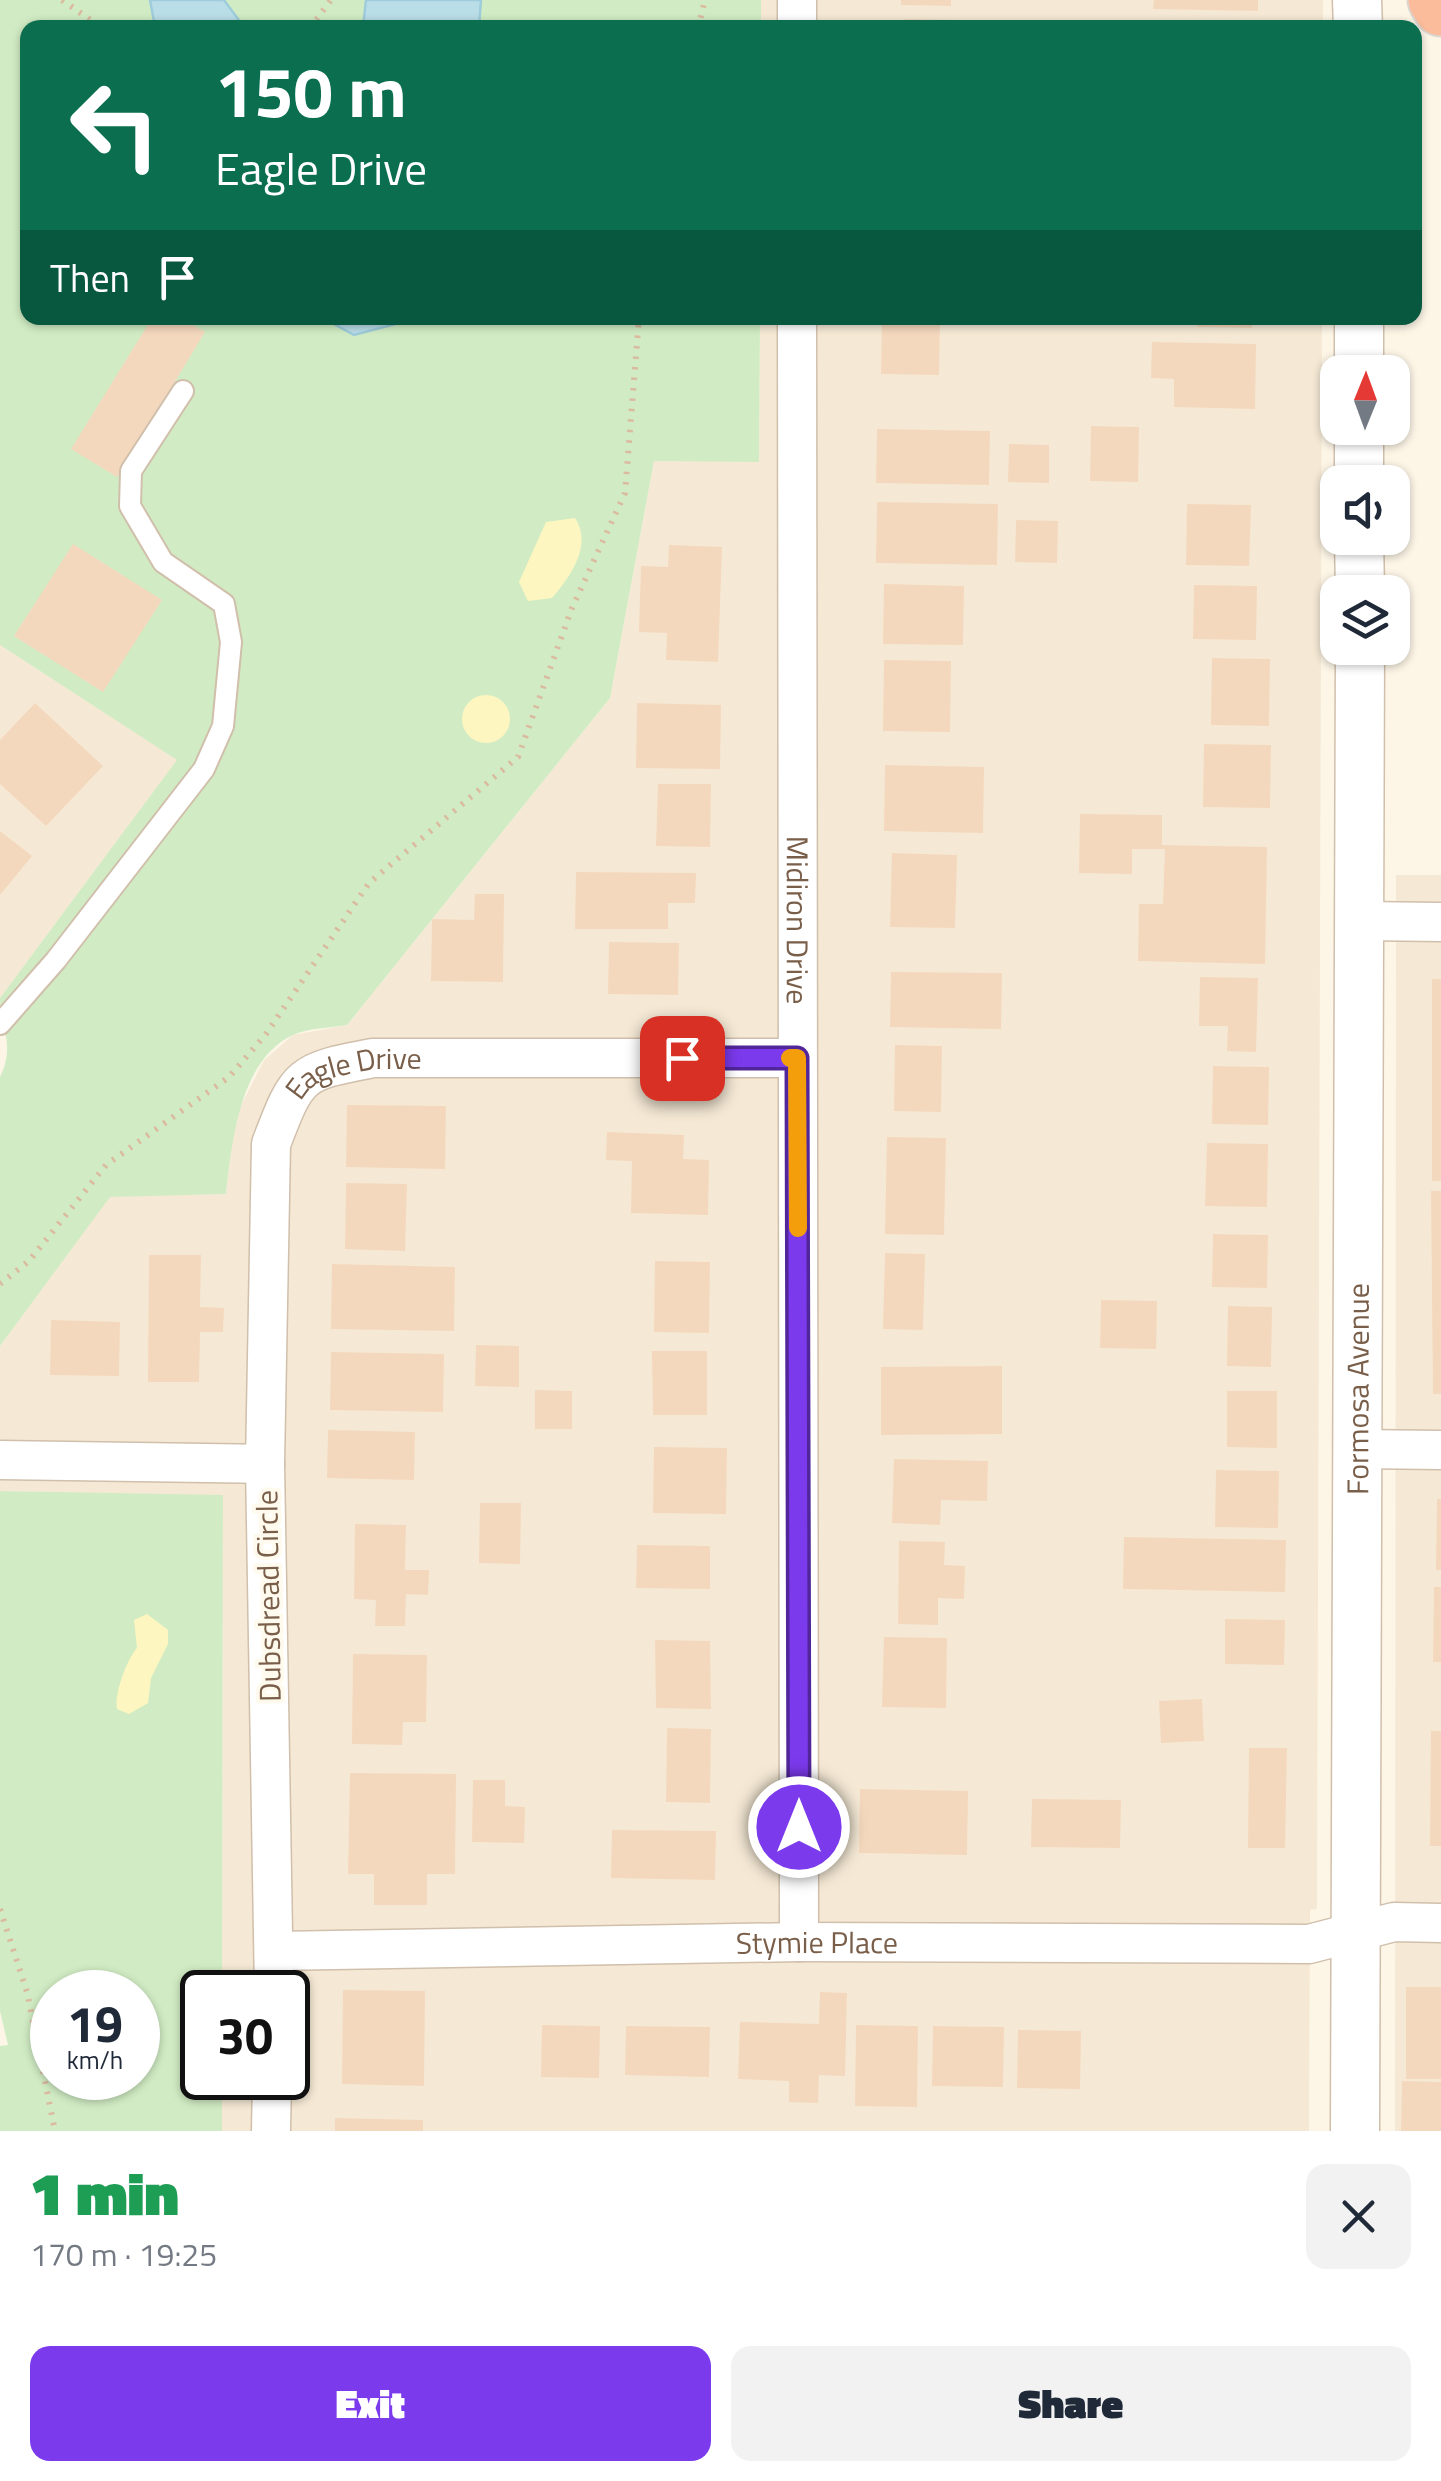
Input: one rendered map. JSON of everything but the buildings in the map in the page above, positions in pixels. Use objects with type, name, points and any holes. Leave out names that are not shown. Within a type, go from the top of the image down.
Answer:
[{"type":"highway","points":[[1436,0],[1441,8]]},
{"type":"street","name":"Midiron Drive","points":[[797,325],[799,1942]]},
{"type":"street","points":[[1359,325],[1359,355]]},
{"type":"street","name":"Formosa Avenue","points":[[1355,2131],[1360,665]]},
{"type":"street","points":[[1361,921],[1441,922]]},
{"type":"street","name":"Eagle Drive","points":[[265,1464],[270,1144],[290,1096],[312,1070],[373,1058],[797,1058]]},
{"type":"street","points":[[1358,1449],[1441,1450]]},
{"type":"street","name":"Dubsdread Circle","points":[[0,1460],[265,1464],[274,1970]]},
{"type":"street","name":"Stymie Place","points":[[274,1950],[799,1942],[1308,1944],[1394,1922],[1441,1923]]},
{"type":"street","points":[[271,2131],[272,2100]]},
{"type":"lane","points":[[0,1024],[56,960],[204,769],[223,726],[230,642],[224,604],[162,562],[130,506],[131,471],[183,391]]},
{"type":"path","points":[[62,0],[91,20]]},
{"type":"path","points":[[0,1284],[29,1262],[106,1165],[228,1078],[266,1034],[369,883],[518,757],[572,608],[625,492],[639,325]]},
{"type":"path","points":[[0,1909],[27,1992],[54,2131]]},
{"type":"shaded area","points":[[761,0],[1323,0],[1323,20],[761,20]]},
{"type":"shaded area","points":[[760,325],[1322,325],[1317,1909],[1310,1910],[1309,2131],[222,2131],[222,2100],[310,2100],[310,1970],[222,1970],[223,1496],[0,1491],[0,1346],[110,1196],[226,1194],[235,1117],[264,1060],[293,1035],[347,1025],[610,698],[654,461],[759,461]]},
{"type":"shaded area","points":[[0,645],[178,760],[0,998]]},
{"type":"shaded area","points":[[1396,875],[1441,875],[1441,2131],[1395,2131]]},
{"type":"green space","points":[[0,0],[761,0],[761,20],[20,20],[20,325],[760,325],[759,462],[654,461],[610,698],[347,1025],[293,1035],[261,1063],[241,1105],[226,1194],[110,1197],[0,1346],[0,1077],[7,1046],[0,998],[177,760],[0,645]]},
{"type":"green space","points":[[0,1491],[223,1495],[222,1970],[180,1970],[180,2100],[222,2100],[222,2131],[0,2131],[0,2046],[8,2045],[0,2011]]},
{"type":"sand","points":[[575,518],[582,539],[572,571],[552,598],[528,601],[519,582],[546,522]]},
{"type":"sand","points":[[486,695],[503,702],[510,719],[503,736],[486,743],[469,736],[462,719],[469,702]]},
{"type":"sand","points":[[147,1614],[168,1630],[168,1644],[151,1678],[148,1703],[129,1714],[117,1709],[117,1695],[125,1668],[137,1648],[134,1620]]},
{"type":"water","points":[[150,0],[224,0],[239,20],[154,20]]},
{"type":"water","points":[[366,0],[481,0],[480,20],[364,20]]},
{"type":"water","points":[[336,325],[392,325],[354,335]]},
{"type":"slow traffic","points":[[790,1058],[797,1058],[798,1228]]},
{"type":"route","points":[[682,1058],[797,1058],[799,1827]]}]
